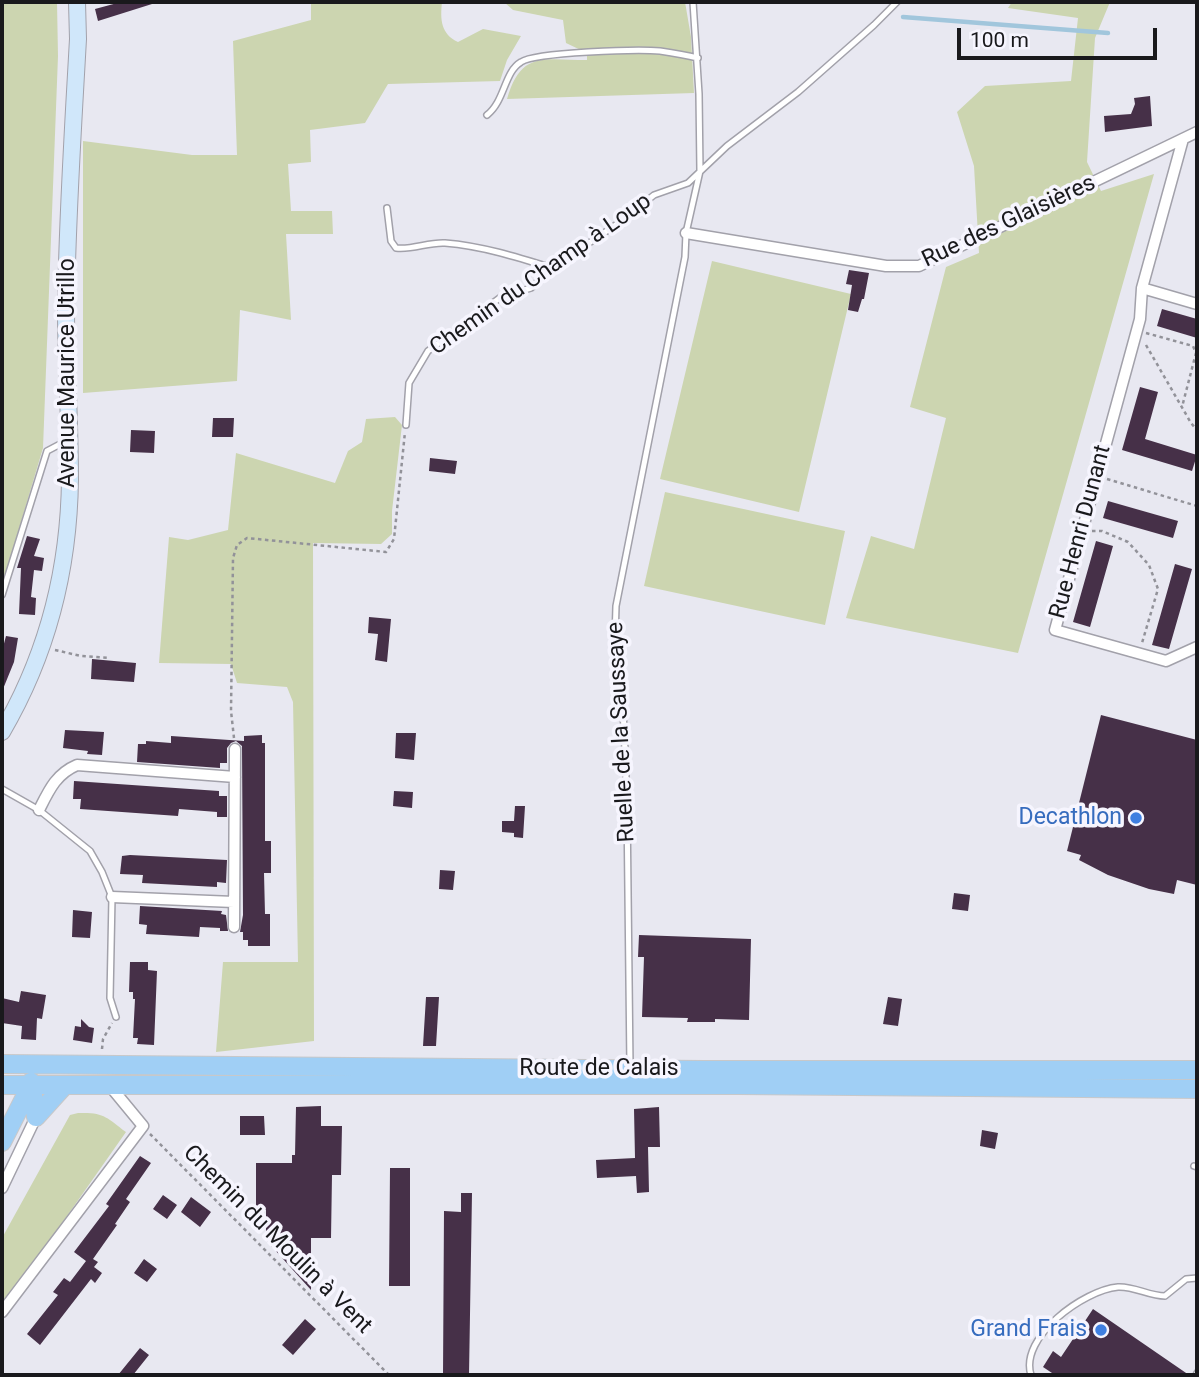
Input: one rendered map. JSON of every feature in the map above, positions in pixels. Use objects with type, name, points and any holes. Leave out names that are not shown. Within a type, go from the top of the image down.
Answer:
[{"type":"main road","name":"Avenue Maurice Utrillo","points":[[2,732],[24,692],[42,647],[57,596],[66,537],[69,479],[66,289],[78,39],[77,2]]},
{"type":"main road","name":"Route de Calais","points":[[2,1064],[1197,1070]]},
{"type":"main road","points":[[31,1064],[36,1117]]},
{"type":"main road","name":"Route de Calais","points":[[2,1085],[738,1085],[1195,1089]]},
{"type":"main road","points":[[2,1142],[31,1085]]},
{"type":"main road","points":[[36,1117],[64,1086]]},
{"type":"street","name":"Rue des Glaisières","points":[[687,233],[886,266],[919,266],[1197,132]]},
{"type":"street","name":"Rue Henri Dunant","points":[[1183,139],[1142,288],[1140,319],[1055,631],[1166,661],[1197,647]]},
{"type":"street","points":[[1142,288],[1197,304]]},
{"type":"street","points":[[234,928],[235,750]]},
{"type":"street","points":[[39,810],[52,784],[63,771],[77,765],[235,777]]},
{"type":"street","points":[[112,897],[234,902]]},
{"type":"street","points":[[2,1312],[142,1126],[110,1086]]},
{"type":"street","points":[[2,1188],[36,1117]]},
{"type":"lane","name":"Ruelle de la Saussaye","points":[[630,1069],[627,805],[624,726],[615,639],[616,606],[700,171],[698,58],[693,2]]},
{"type":"lane","name":"Chemin du Champ à Loup","points":[[406,425],[409,383],[428,351],[501,297],[531,288],[552,268],[623,220],[654,195],[688,183],[727,146],[798,92],[897,2]]},
{"type":"lane","points":[[487,115],[496,108],[512,71],[521,61],[546,54],[658,51],[698,58]]},
{"type":"lane","points":[[387,208],[391,241],[396,248],[446,243],[489,249],[552,268]]},
{"type":"lane","points":[[2,595],[47,451],[68,440]]},
{"type":"lane","points":[[2,789],[39,810],[90,851],[112,897],[110,998],[116,1017]]},
{"type":"lane","points":[[1031,1375],[1029,1360],[1049,1325],[1090,1297],[1119,1287],[1165,1296],[1186,1279],[1197,1278]]},
{"type":"path","points":[[1136,330],[1193,346],[1196,353],[1182,407]]},
{"type":"path","points":[[1136,330],[1197,429]]},
{"type":"path","points":[[235,750],[231,711],[233,558],[237,545],[247,538],[386,552],[394,539],[406,425]]},
{"type":"path","points":[[1097,476],[1197,506]]},
{"type":"path","points":[[1082,531],[1102,531],[1128,542],[1149,565],[1158,589],[1139,654]]},
{"type":"path","points":[[42,647],[81,656],[110,658]]},
{"type":"path","points":[[102,1065],[103,1039],[116,1017]]},
{"type":"path","name":"Chemin du Moulin à Vent","points":[[142,1126],[389,1375]]},
{"type":"green space","points":[[2,2],[57,2],[58,56],[43,448],[2,586]]},
{"type":"green space","points":[[311,2],[442,2],[441,15],[445,31],[458,42],[483,29],[521,36],[507,60],[500,81],[388,84],[365,123],[310,130],[311,162],[288,164],[291,211],[332,211],[333,234],[286,234],[291,320],[240,310],[237,381],[83,393],[83,141],[192,155],[237,155],[233,41],[311,20]]},
{"type":"green space","points":[[504,2],[685,2],[691,37],[694,93],[507,99],[519,72],[527,65],[546,59],[587,60],[587,53],[566,43],[563,20],[513,10]]},
{"type":"green space","points":[[1012,2],[1110,2],[1095,38],[1087,162],[1101,191],[1154,174],[1018,653],[846,618],[871,536],[914,549],[946,418],[910,407],[946,267],[979,253],[974,166],[957,112],[985,86],[1071,81],[1078,18],[1008,8]]},
{"type":"green space","points":[[712,261],[851,294],[799,512],[660,479]]},
{"type":"green space","points":[[395,417],[402,425],[392,511],[392,534],[381,544],[313,543],[314,1041],[216,1052],[223,962],[298,962],[293,702],[287,687],[237,683],[231,664],[159,663],[169,537],[188,540],[228,530],[236,453],[335,483],[348,451],[362,442],[366,419]]},
{"type":"green space","points":[[665,492],[845,531],[825,625],[644,586]]},
{"type":"green space","points":[[78,1113],[104,1116],[126,1132],[2,1304],[2,1238],[70,1115]]},
{"type":"building","points":[[121,2],[152,4],[98,21],[95,9]]},
{"type":"building","points":[[1150,96],[1152,126],[1105,132],[1104,116],[1131,114],[1134,98]]},
{"type":"building","points":[[849,270],[869,273],[864,299],[858,312],[848,310],[852,285],[846,284]]},
{"type":"building","points":[[1162,309],[1197,319],[1197,338],[1157,326]]},
{"type":"building","points":[[1140,387],[1158,392],[1145,439],[1197,455],[1192,471],[1122,450]]},
{"type":"building","points":[[213,418],[234,418],[233,437],[212,437]]},
{"type":"building","points":[[131,430],[155,431],[154,453],[130,452]]},
{"type":"building","points":[[430,458],[457,461],[455,474],[429,471]]},
{"type":"building","points":[[1108,501],[1178,521],[1173,538],[1103,518]]},
{"type":"building","points":[[27,536],[40,539],[34,556],[44,558],[42,571],[34,570],[31,597],[36,598],[35,615],[19,614],[21,568],[17,568]]},
{"type":"building","points":[[1096,541],[1113,546],[1090,627],[1073,622]]},
{"type":"building","points":[[1175,564],[1192,569],[1169,649],[1152,645]]},
{"type":"building","points":[[369,617],[391,619],[387,662],[375,660],[378,634],[368,633]]},
{"type":"building","points":[[6,636],[18,638],[14,662],[3,689],[2,651]]},
{"type":"building","points":[[92,659],[136,663],[134,682],[91,679]]},
{"type":"building","name":"Decathlon","points":[[1101,715],[1197,740],[1197,885],[1177,880],[1174,894],[1149,889],[1108,875],[1079,860],[1081,855],[1067,851]]},
{"type":"building","points":[[65,730],[104,732],[102,755],[63,748]]},
{"type":"building","points":[[396,733],[416,733],[414,760],[395,758]]},
{"type":"building","points":[[262,735],[262,743],[265,743],[265,841],[271,841],[271,873],[264,873],[265,914],[270,914],[270,946],[248,946],[248,940],[243,940],[243,932],[240,932],[243,915],[242,746],[236,741],[231,743],[227,748],[227,763],[220,763],[220,768],[137,762],[138,744],[146,744],[146,741],[171,743],[171,736],[244,741],[244,736]]},
{"type":"building","points":[[74,781],[219,791],[219,796],[227,796],[227,817],[217,817],[217,812],[179,809],[178,816],[80,809],[81,799],[73,799]]},
{"type":"building","points":[[394,791],[413,792],[412,808],[393,806]]},
{"type":"building","points":[[515,806],[525,806],[523,838],[514,837],[514,833],[502,832],[502,821],[514,821]]},
{"type":"building","points":[[122,856],[227,860],[226,883],[217,882],[217,887],[142,883],[143,875],[120,874]]},
{"type":"building","points":[[440,870],[455,871],[453,890],[439,889]]},
{"type":"building","points":[[954,893],[970,895],[968,911],[952,909]]},
{"type":"building","points":[[140,906],[222,911],[221,914],[226,915],[228,931],[200,927],[199,937],[146,934],[147,925],[139,924]]},
{"type":"building","points":[[73,910],[92,912],[90,938],[72,937]]},
{"type":"building","points":[[639,935],[751,939],[749,1020],[687,1022],[688,1018],[642,1017],[644,957],[638,957]]},
{"type":"building","points":[[130,962],[148,962],[148,970],[157,971],[154,1045],[137,1044],[138,1038],[133,1038],[135,999],[133,992],[129,992]]},
{"type":"building","points":[[21,991],[46,995],[42,1019],[37,1018],[36,1040],[21,1039],[22,1026],[2,1023],[2,998],[19,1002]]},
{"type":"building","points":[[426,997],[439,997],[436,1046],[423,1046]]},
{"type":"building","points":[[888,997],[902,999],[898,1026],[883,1024]]},
{"type":"building","points":[[81,1019],[94,1028],[92,1043],[73,1040],[75,1026],[81,1027]]},
{"type":"building","points":[[321,1106],[321,1126],[342,1126],[341,1175],[332,1175],[331,1238],[311,1238],[311,1290],[266,1240],[266,1210],[256,1210],[256,1163],[292,1163],[292,1155],[295,1155],[296,1107]]},
{"type":"building","points":[[659,1107],[660,1147],[648,1147],[649,1192],[637,1193],[636,1176],[597,1178],[596,1160],[635,1158],[634,1109]]},
{"type":"building","points":[[240,1116],[264,1116],[265,1135],[240,1135]]},
{"type":"building","points":[[982,1130],[998,1133],[995,1149],[980,1146]]},
{"type":"building","points":[[140,1156],[151,1163],[126,1199],[130,1202],[115,1224],[117,1225],[93,1259],[98,1262],[94,1267],[102,1273],[95,1283],[91,1279],[40,1345],[27,1334],[58,1295],[53,1292],[64,1278],[70,1282],[86,1261],[74,1252],[109,1206],[106,1204]]},
{"type":"building","points":[[390,1168],[410,1168],[410,1286],[389,1286]]},
{"type":"building","points":[[461,1193],[472,1193],[469,1375],[443,1375],[444,1211],[461,1212]]},
{"type":"building","points":[[163,1195],[177,1205],[167,1219],[153,1209]]},
{"type":"building","points":[[191,1197],[211,1212],[200,1227],[181,1212]]},
{"type":"building","points":[[144,1259],[157,1269],[147,1282],[134,1273]]},
{"type":"building","name":"Grand Frais","points":[[1093,1309],[1189,1375],[1055,1375],[1043,1367],[1053,1351],[1061,1357]]},
{"type":"building","points":[[305,1319],[316,1329],[293,1355],[282,1345]]},
{"type":"building","points":[[140,1348],[149,1355],[133,1375],[118,1375]]},
{"type":"waterway","points":[[903,17],[1108,33]]},
{"type":"place","name":"Decathlon","points":[[1136,818]]},
{"type":"place","name":"Grand Frais","points":[[1101,1330]]}]
